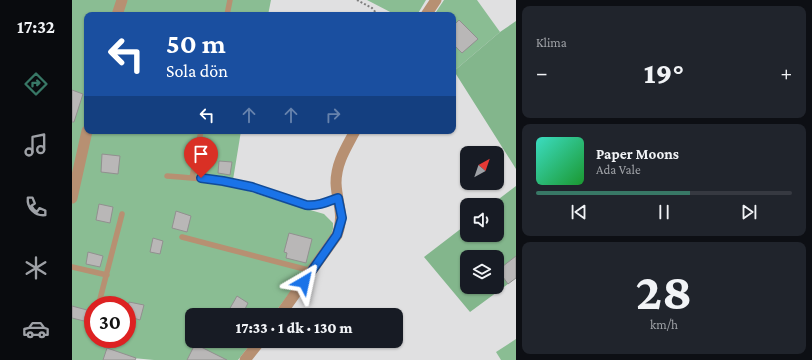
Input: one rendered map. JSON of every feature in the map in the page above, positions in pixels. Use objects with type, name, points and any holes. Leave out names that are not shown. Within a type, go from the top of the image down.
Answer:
[{"type":"street","points":[[118,12],[122,0]]},
{"type":"street","points":[[428,12],[436,0]]},
{"type":"street","points":[[72,198],[86,134]]},
{"type":"street","points":[[285,308],[337,235],[341,226],[342,218],[336,183],[340,161],[354,134]]},
{"type":"street","points":[[245,360],[254,348]]},
{"type":"lane","points":[[227,12],[230,0]]},
{"type":"lane","points":[[192,178],[200,134]]},
{"type":"lane","points":[[167,176],[237,183],[306,205],[315,206],[338,198]]},
{"type":"lane","points":[[101,296],[122,214]]},
{"type":"lane","points":[[182,237],[312,271]]},
{"type":"lane","points":[[72,267],[107,275]]},
{"type":"path","points":[[357,0],[372,8],[375,12]]},
{"type":"green space","points":[[72,0],[271,0],[269,12],[84,12],[84,134],[241,134],[232,186],[324,214],[333,223],[331,235],[278,308],[185,308],[185,348],[247,348],[238,360],[154,360],[133,358],[132,360],[72,360]]},
{"type":"green space","points":[[367,0],[426,0],[419,12],[390,12]]},
{"type":"green space","points":[[444,0],[477,0],[500,32],[456,69],[456,12],[436,12]]},
{"type":"green space","points":[[516,21],[516,169],[504,150],[504,146],[501,146],[456,74],[456,69],[500,32]]},
{"type":"green space","points":[[516,186],[516,278],[504,287],[504,250],[460,250],[460,294],[494,294],[470,312],[424,257],[460,229],[460,242],[504,242],[504,198],[500,198]]},
{"type":"green space","points":[[516,339],[516,360],[501,360],[496,352]]},
{"type":"building","points":[[459,20],[478,39],[462,53],[456,47],[456,23]]},
{"type":"building","points":[[72,90],[83,94],[74,122],[72,122]]},
{"type":"building","points":[[102,154],[120,156],[118,174],[101,172]]},
{"type":"building","points":[[219,161],[232,162],[230,175],[218,173]]},
{"type":"building","points":[[99,204],[113,207],[110,223],[96,220]]},
{"type":"building","points":[[176,211],[191,216],[187,232],[172,228]]},
{"type":"building","points":[[289,233],[312,239],[306,263],[286,258],[287,253],[284,252]]},
{"type":"building","points":[[153,238],[163,241],[160,254],[150,252]]},
{"type":"building","points":[[88,252],[103,256],[100,267],[86,264]]},
{"type":"building","points":[[516,256],[516,278],[508,284],[504,278],[504,265]]},
{"type":"building","points":[[237,296],[248,303],[246,308],[230,308]]},
{"type":"building","points":[[136,303],[144,305],[140,320],[136,319]]},
{"type":"building","points":[[72,306],[84,309],[84,321],[72,318]]},
{"type":"building","points":[[107,348],[136,358],[135,360],[103,360]]},
{"type":"building","points":[[193,348],[203,348],[227,360],[187,360]]},
{"type":"route","points":[[201,178],[237,183],[306,205],[315,206],[338,198],[342,218],[341,226],[337,235],[304,282]]}]
